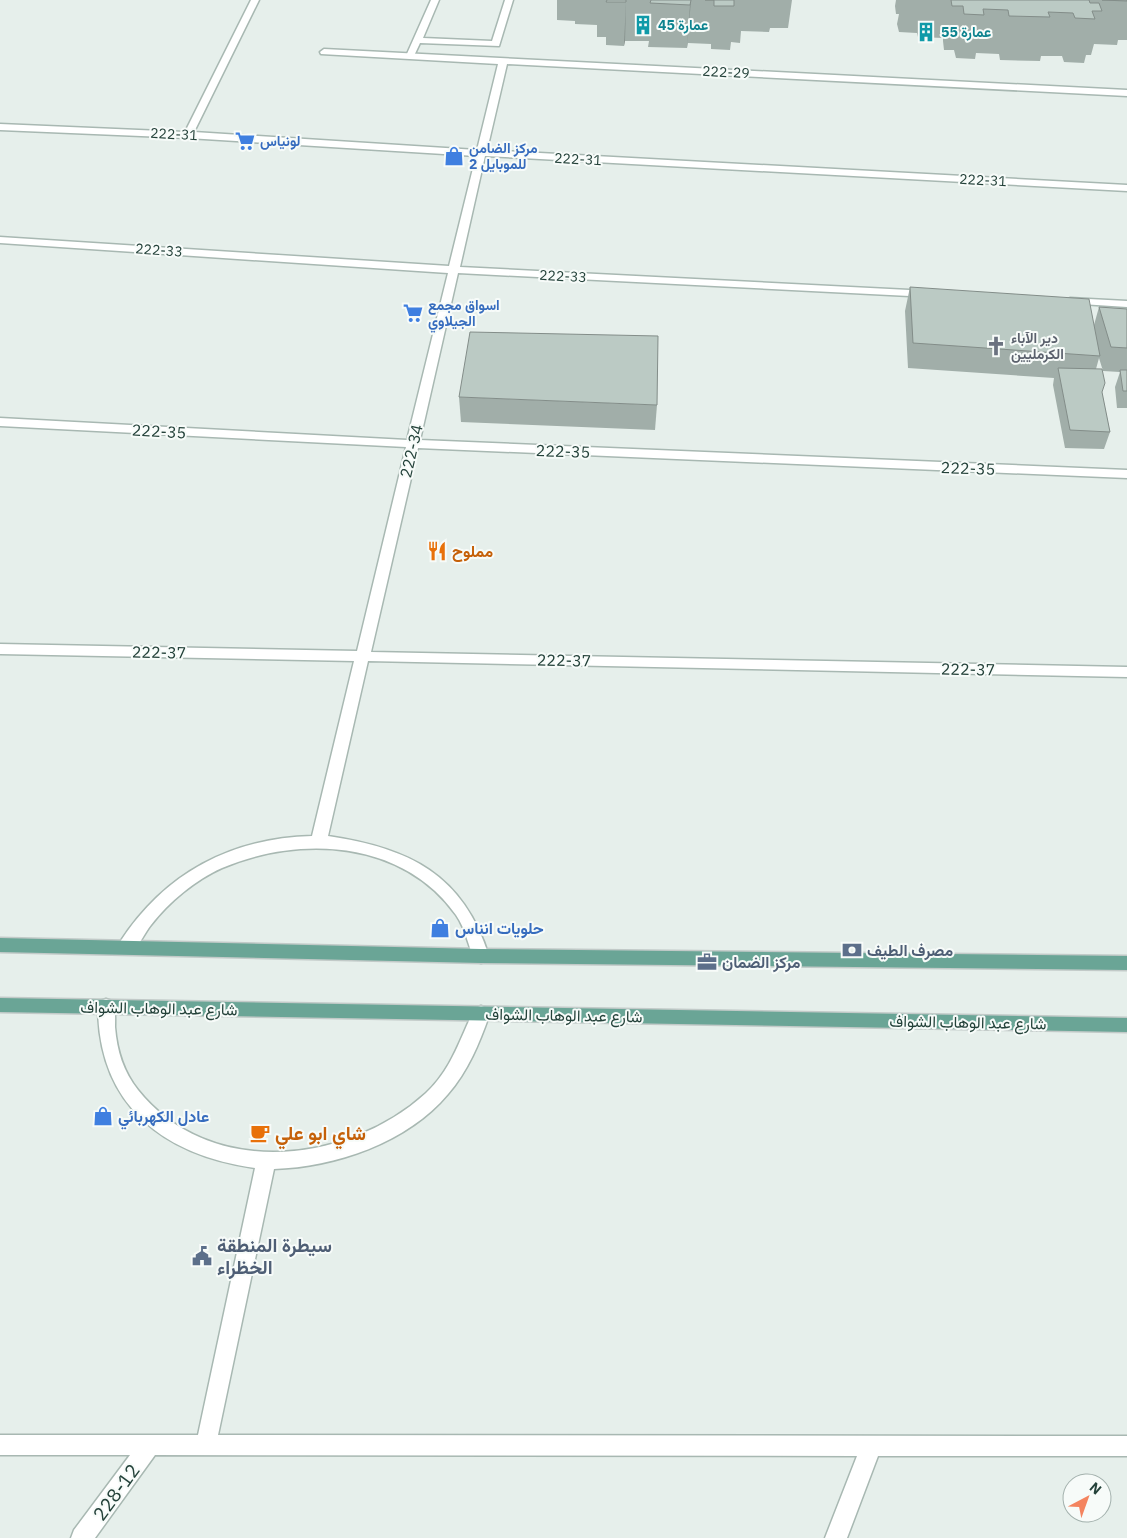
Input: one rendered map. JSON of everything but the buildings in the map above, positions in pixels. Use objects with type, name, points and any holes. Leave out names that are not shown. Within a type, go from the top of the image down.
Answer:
[{"type":"main road","points":[[0,945],[481,956],[1127,963]]},
{"type":"main road","name":"شارع عبد الوهاب الشواف","points":[[0,1005],[1127,1026]]},
{"type":"street","points":[[188,135],[255,0]]},
{"type":"street","points":[[410,56],[434,0]]},
{"type":"street","points":[[417,40],[496,44],[509,0]]},
{"type":"street","name":"222-29","points":[[324,52],[1127,93]]},
{"type":"street","name":"222-34","points":[[319,841],[503,61]]},
{"type":"street","name":"222-31","points":[[0,127],[188,135],[481,154],[1127,188]]},
{"type":"street","name":"222-33","points":[[0,240],[454,270],[939,295]]},
{"type":"street","points":[[1058,301],[1127,304]]},
{"type":"street","name":"222-35","points":[[0,422],[413,444],[1127,474]]},
{"type":"street","name":"222-37","points":[[0,649],[1127,672]]},
{"type":"street","points":[[126,947],[141,924],[160,903],[182,884],[207,869],[234,856],[261,847],[319,841],[376,850],[401,860],[424,873],[444,890],[461,909],[473,932],[481,956]]},
{"type":"street","points":[[106,1006],[106,1035],[113,1062],[126,1089],[145,1112],[169,1132],[198,1147],[231,1157],[266,1161],[303,1159],[340,1152],[375,1138],[407,1120],[434,1097],[455,1071],[472,1043],[481,1013]]},
{"type":"street","points":[[206,1445],[266,1161]]},
{"type":"street","points":[[0,1445],[1127,1446]]},
{"type":"street","name":"228-12","points":[[82,1538],[150,1445]]},
{"type":"street","points":[[836,1538],[871,1446]]},
{"type":"place","name":"عمارة 45","points":[[643,25]]},
{"type":"place","name":"عمارة 55","points":[[926,32]]},
{"type":"place","name":"لونياس","points":[[245,141]]},
{"type":"place","name":"مركز الضامن 2 للموبايل","points":[[454,156]]},
{"type":"place","name":"اسواق مجمع الجيلاوي","points":[[413,313]]},
{"type":"place","name":"دير الآباء الكرمليين","points":[[996,346]]},
{"type":"place","name":"مملوح","points":[[437,551]]},
{"type":"place","name":"حلويات انناس","points":[[440,928]]},
{"type":"place","name":"مصرف الطيف","points":[[852,950]]},
{"type":"place","name":"مركز الضمان","points":[[707,962]]},
{"type":"place","name":"عادل الكهربائي","points":[[103,1116]]},
{"type":"place","name":"شاي ابو علي","points":[[260,1133]]},
{"type":"place","name":"سيطرة المنطقة الخظراء","points":[[202,1256]]}]
